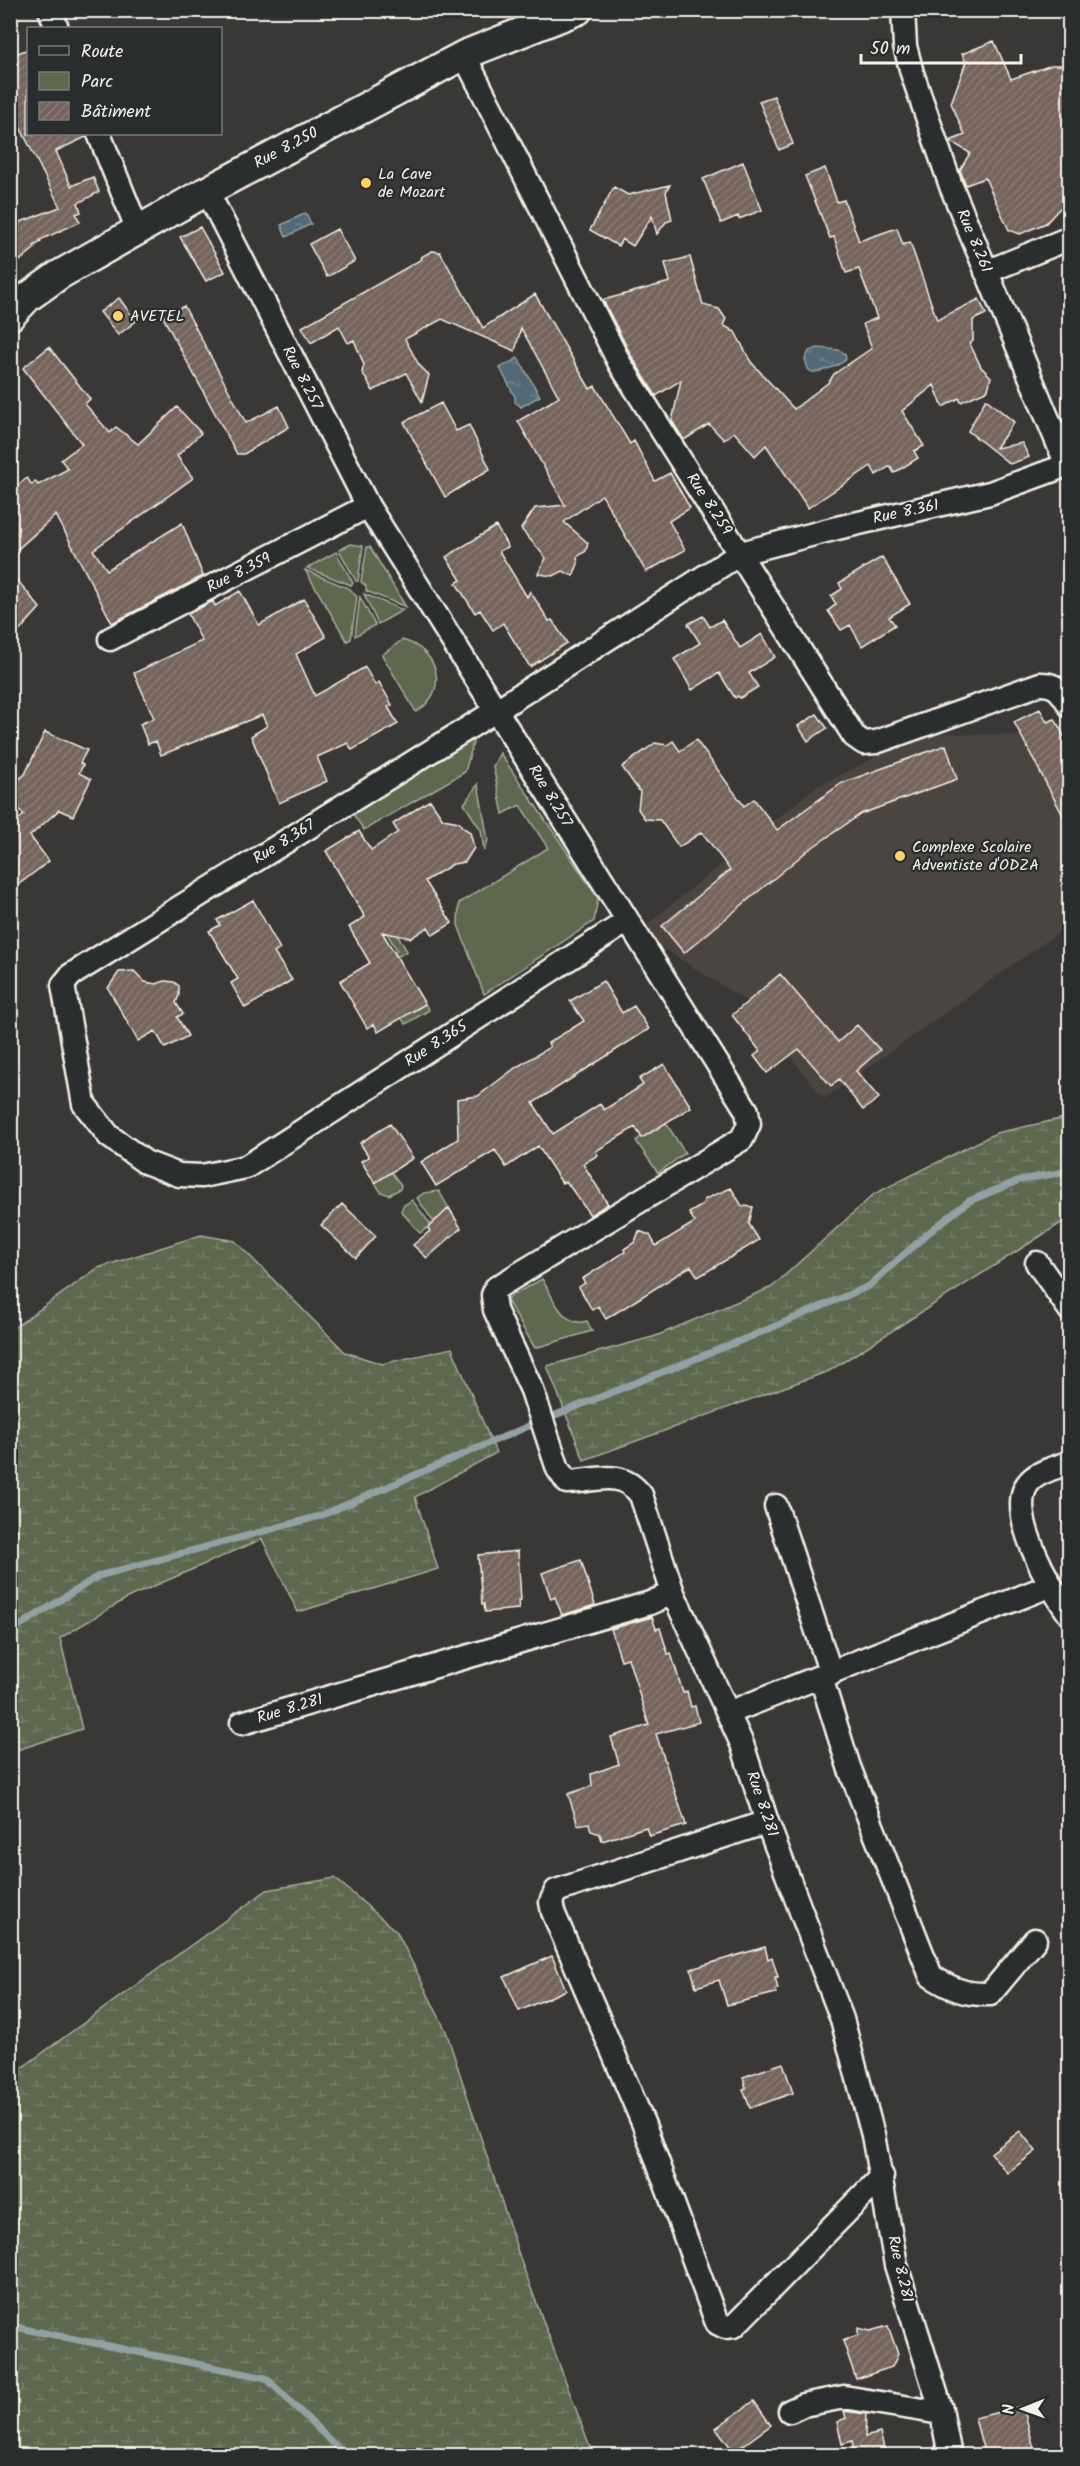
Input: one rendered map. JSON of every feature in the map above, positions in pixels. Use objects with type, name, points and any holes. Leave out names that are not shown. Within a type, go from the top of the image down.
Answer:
[{"type":"street","points":[[50,10],[57,27]]},
{"type":"street","name":"Rue 8.250","points":[[10,316],[28,297],[59,275],[137,228],[464,55],[578,10]]},
{"type":"street","name":"Rue 8.261","points":[[903,10],[905,46],[912,73],[951,186],[1068,465]]},
{"type":"street","name":"Rue 8.259","points":[[464,55],[620,364],[854,736],[864,743],[876,742],[1040,684],[1050,684],[1060,689],[1070,706]]},
{"type":"street","points":[[99,135],[137,228]]},
{"type":"street","name":"Rue 8.257","points":[[207,191],[368,506],[497,710],[626,922],[747,1111],[749,1124],[742,1139],[496,1288],[492,1295],[495,1310],[532,1390],[558,1469],[567,1482],[613,1477],[631,1482],[641,1495],[673,1593]]},
{"type":"street","points":[[986,272],[1070,238]]},
{"type":"street","name":"Rue 8.361","points":[[497,710],[741,553],[837,528],[990,493],[1068,465]]},
{"type":"street","name":"Rue 8.359","points":[[110,639],[368,506]]},
{"type":"street","name":"Rue 8.367","points":[[246,1167],[202,1176],[179,1175],[145,1162],[109,1136],[84,1104],[63,985],[71,975],[497,710]]},
{"type":"street","name":"Rue 8.365","points":[[246,1167],[626,922]]},
{"type":"street","points":[[1037,1263],[1070,1310]]},
{"type":"street","points":[[1070,1462],[1032,1479],[1023,1492],[1020,1503],[1022,1517],[1049,1587],[1070,1615]]},
{"type":"street","points":[[776,1506],[826,1676],[849,1767],[931,1976],[951,1989],[972,1995],[990,1994],[1035,1940]]},
{"type":"street","points":[[728,1713],[1049,1587]]},
{"type":"street","name":"Rue 8.281","points":[[242,1723],[650,1603],[673,1593],[742,1744],[767,1822],[842,2019],[882,2176],[896,2265],[941,2413],[950,2456]]},
{"type":"street","points":[[767,1822],[556,1892],[551,1902],[553,1912],[644,2125],[717,2323],[725,2327],[734,2326],[882,2176]]},
{"type":"street","points":[[790,2411],[803,2405],[844,2397],[941,2413]]},
{"type":"shaded area","name":"Complexe Scolaire Adventiste d'ODZA","points":[[924,733],[1069,737],[1069,925],[824,1099],[746,1001],[638,932],[816,787]]},
{"type":"green space","points":[[351,544],[363,546],[358,581],[339,550]]},
{"type":"green space","points":[[367,547],[370,547],[406,607],[366,591],[366,586],[361,582]]},
{"type":"green space","points":[[336,552],[353,583],[351,585],[307,568]]},
{"type":"green space","points":[[305,570],[350,589],[357,597],[351,639],[347,641]]},
{"type":"green space","points":[[364,594],[403,610],[378,624]]},
{"type":"green space","points":[[360,597],[375,625],[355,636]]},
{"type":"green space","points":[[402,640],[424,652],[436,672],[434,693],[416,712],[382,655]]},
{"type":"green space","points":[[474,739],[465,772],[364,830],[351,811]]},
{"type":"green space","points":[[500,753],[598,898],[594,921],[484,994],[458,925],[459,903],[548,848],[520,805],[503,814],[493,766]]},
{"type":"green space","points":[[478,784],[488,840],[484,851],[481,830],[464,804]]},
{"type":"green space","points":[[390,923],[407,951],[397,957],[393,953],[397,950],[383,927]]},
{"type":"green space","points":[[425,1004],[429,1010],[406,1024],[401,1018]]},
{"type":"green space","points":[[1069,1117],[1069,1218],[829,1371],[584,1460],[547,1366],[656,1336],[772,1287],[874,1194],[996,1133]]},
{"type":"green space","points":[[666,1123],[685,1153],[658,1173],[636,1141],[654,1126]]},
{"type":"green space","points":[[391,1172],[401,1185],[400,1189],[389,1195],[381,1192],[375,1183]]},
{"type":"green space","points":[[439,1191],[451,1212],[433,1221],[417,1198],[424,1193]]},
{"type":"green space","points":[[412,1200],[431,1225],[420,1233],[401,1211],[403,1206]]},
{"type":"green space","points":[[201,1235],[235,1241],[345,1352],[382,1364],[452,1348],[496,1453],[415,1497],[438,1569],[298,1612],[262,1539],[129,1597],[60,1638],[82,1729],[11,1752],[11,1330],[98,1268]]},
{"type":"green space","points":[[542,1279],[559,1309],[571,1320],[587,1321],[592,1331],[535,1348],[506,1299]]},
{"type":"green space","points":[[335,1878],[397,1932],[446,2031],[522,2264],[593,2455],[11,2455],[11,2068],[23,2067],[267,1890]]},
{"type":"water","points":[[306,213],[311,224],[286,237],[281,225]]},
{"type":"water","points":[[818,348],[839,350],[845,354],[846,359],[830,368],[812,372],[808,369],[805,359],[809,351]]},
{"type":"water","points":[[518,358],[540,396],[521,407],[515,402],[515,397],[500,368]]},
{"type":"building","points":[[994,41],[1011,79],[1052,65],[1070,65],[1070,197],[1046,223],[1020,234],[1009,230],[985,178],[966,185],[960,170],[970,153],[950,141],[965,135],[951,103],[966,62],[962,54]]},
{"type":"building","points":[[27,49],[27,135],[86,135],[56,151],[71,186],[93,177],[99,192],[78,203],[81,212],[76,214],[80,222],[40,240],[41,242],[34,246],[35,248],[10,269],[10,226],[60,207],[10,107],[10,56]]},
{"type":"building","points":[[774,96],[793,144],[779,150],[759,101]]},
{"type":"building","points":[[743,162],[762,210],[721,223],[703,179]]},
{"type":"building","points":[[825,168],[837,202],[844,200],[859,241],[897,228],[903,245],[910,242],[937,320],[979,299],[986,314],[973,320],[973,341],[970,344],[981,367],[991,377],[988,390],[961,402],[959,398],[943,407],[934,385],[902,411],[924,446],[914,451],[918,458],[894,473],[890,466],[876,475],[871,466],[808,508],[766,445],[755,456],[734,432],[724,440],[709,424],[684,440],[672,421],[681,380],[656,396],[632,357],[603,300],[670,282],[665,263],[690,257],[703,305],[719,309],[726,319],[723,325],[735,332],[751,362],[794,409],[829,382],[834,374],[872,348],[863,324],[877,318],[859,269],[846,273],[834,237],[830,238],[805,176]]},
{"type":"building","points":[[670,185],[666,192],[672,220],[666,222],[657,234],[652,216],[633,246],[622,239],[618,246],[590,230],[614,187],[628,195]]},
{"type":"building","points":[[200,227],[225,272],[206,281],[180,237]]},
{"type":"building","points":[[337,229],[355,261],[327,277],[309,244]]},
{"type":"building","points":[[432,251],[440,252],[483,328],[535,294],[590,389],[595,386],[630,444],[634,441],[655,481],[670,473],[690,508],[669,521],[685,550],[646,572],[602,495],[564,522],[588,543],[586,551],[577,557],[578,564],[573,576],[563,571],[553,576],[538,574],[546,558],[521,529],[535,508],[565,505],[518,421],[559,397],[521,328],[515,351],[442,319],[405,339],[419,365],[429,375],[422,402],[406,373],[373,391],[362,372],[364,365],[354,340],[348,343],[339,326],[311,343],[302,327],[422,259],[421,257]]},
{"type":"building","name":"AVETEL","points":[[119,298],[136,321],[118,335],[100,312]]},
{"type":"building","points":[[184,306],[246,423],[279,406],[289,427],[244,454],[237,454],[163,317]]},
{"type":"building","points":[[49,347],[90,399],[85,404],[110,433],[116,427],[138,444],[177,407],[201,433],[177,456],[193,478],[93,550],[107,570],[182,523],[203,576],[112,623],[56,515],[10,556],[10,491],[27,478],[32,485],[35,481],[38,485],[68,469],[61,460],[82,444],[23,368]]},
{"type":"building","points":[[986,399],[1014,422],[996,448],[1022,443],[1029,457],[1010,464],[968,431]]},
{"type":"building","points":[[441,403],[456,431],[469,425],[490,469],[445,497],[404,422]]},
{"type":"building","points":[[496,526],[508,547],[499,551],[527,597],[530,591],[549,621],[552,620],[567,643],[530,667],[503,623],[493,630],[480,610],[475,613],[456,583],[461,580],[446,557]]},
{"type":"building","points":[[882,557],[910,604],[889,617],[895,625],[862,646],[850,625],[841,630],[828,611],[836,604],[831,596],[842,589],[839,583]]},
{"type":"building","points":[[10,571],[40,608],[10,641]]},
{"type":"building","points":[[240,591],[259,625],[304,599],[326,637],[296,654],[315,696],[365,667],[375,685],[379,682],[392,705],[388,707],[398,724],[352,750],[348,743],[317,757],[327,781],[279,803],[251,736],[267,726],[262,715],[161,755],[156,741],[148,744],[140,724],[154,718],[134,673],[202,641],[188,614],[213,601],[215,606]]},
{"type":"building","points":[[703,616],[710,627],[722,620],[740,648],[762,634],[775,657],[749,673],[758,687],[740,698],[738,696],[735,698],[719,673],[692,690],[674,659],[700,643],[688,624]]},
{"type":"building","points":[[1040,709],[1047,722],[1055,719],[1070,747],[1070,829],[1014,722]]},
{"type":"building","points":[[817,714],[827,728],[808,741],[798,726]]},
{"type":"building","points":[[45,732],[87,750],[80,763],[83,765],[79,773],[91,779],[73,816],[59,810],[30,836],[49,861],[10,891],[10,826],[24,815],[10,799],[10,787],[25,774]]},
{"type":"building","points":[[696,740],[744,806],[754,799],[777,830],[842,783],[946,745],[957,779],[861,814],[807,851],[684,953],[662,926],[730,870],[702,832],[679,847],[660,820],[645,819],[638,809],[640,792],[622,767],[655,743],[667,745],[673,741],[680,751]]},
{"type":"building","points":[[430,800],[443,819],[459,822],[470,832],[474,848],[465,862],[453,864],[425,881],[452,923],[433,935],[428,927],[411,938],[382,932],[425,1004],[378,1032],[374,1024],[367,1028],[340,981],[370,963],[349,927],[365,917],[326,851],[359,831],[371,850],[398,832],[393,824]]},
{"type":"building","points":[[253,900],[280,949],[274,953],[292,980],[245,1008],[231,983],[238,979],[209,931],[220,925],[217,920]]},
{"type":"building","points":[[134,971],[145,982],[156,984],[165,981],[174,982],[179,986],[176,1003],[183,1014],[177,1017],[188,1036],[165,1048],[155,1031],[138,1041],[108,988],[119,972]]},
{"type":"building","points":[[780,974],[838,1042],[857,1025],[880,1050],[856,1071],[879,1098],[863,1110],[839,1079],[831,1086],[799,1049],[767,1073],[754,1056],[760,1051],[732,1015]]},
{"type":"building","points":[[603,981],[622,1013],[634,1006],[649,1029],[533,1103],[553,1134],[600,1104],[604,1110],[643,1085],[639,1079],[664,1064],[691,1107],[642,1138],[635,1127],[596,1151],[598,1155],[583,1164],[608,1204],[590,1215],[566,1181],[562,1183],[538,1146],[506,1167],[495,1150],[436,1186],[421,1162],[458,1139],[457,1099],[478,1096],[515,1068],[550,1047],[548,1043],[584,1021],[570,1001]]},
{"type":"building","points":[[390,1124],[413,1158],[375,1183],[361,1161],[369,1157],[360,1143]]},
{"type":"building","points":[[731,1188],[742,1206],[753,1207],[749,1224],[759,1240],[698,1277],[691,1266],[606,1319],[598,1306],[592,1310],[579,1287],[585,1283],[582,1279],[625,1252],[624,1249],[635,1242],[639,1231],[650,1235],[656,1246],[695,1222],[689,1213],[701,1206],[705,1199]]},
{"type":"building","points":[[342,1204],[376,1236],[356,1258],[321,1225]]},
{"type":"building","points":[[449,1208],[461,1228],[427,1258],[413,1245],[430,1231],[428,1228]]},
{"type":"building","points":[[518,1551],[521,1600],[518,1600],[519,1609],[485,1612],[484,1604],[482,1604],[478,1555]]},
{"type":"building","points":[[581,1560],[595,1605],[562,1615],[555,1597],[551,1599],[542,1573]]},
{"type":"building","points":[[652,1617],[656,1629],[660,1628],[668,1654],[671,1653],[683,1693],[687,1691],[691,1707],[695,1706],[699,1722],[656,1734],[686,1825],[649,1836],[646,1827],[602,1841],[600,1834],[591,1831],[589,1823],[578,1825],[568,1794],[592,1786],[591,1774],[619,1764],[611,1737],[649,1725],[628,1658],[621,1660],[611,1629]]},
{"type":"building","points":[[765,1947],[768,1959],[772,1957],[778,1977],[775,1977],[778,1989],[775,1990],[776,1993],[727,2005],[719,1980],[696,1987],[691,1969]]},
{"type":"building","points":[[552,1956],[566,1990],[519,2011],[504,1977]]},
{"type":"building","points":[[783,2063],[793,2093],[750,2108],[743,2089],[746,2088],[743,2077]]},
{"type":"building","points":[[1020,2131],[1036,2151],[1007,2173],[991,2153]]},
{"type":"building","points":[[888,2326],[898,2354],[892,2367],[856,2379],[843,2341],[858,2335],[858,2328],[870,2331]]},
{"type":"building","points":[[754,2401],[771,2425],[734,2452],[716,2428]]},
{"type":"building","points":[[1023,2406],[1036,2456],[985,2456],[975,2418]]},
{"type":"building","points":[[844,2411],[866,2414],[865,2437],[880,2433],[886,2456],[855,2456],[852,2441],[842,2444],[837,2422],[846,2418]]},
{"type":"waterway","points":[[10,1632],[98,1576],[320,1516],[538,1422],[757,1334],[869,1286],[927,1234],[969,1201],[1020,1180],[1070,1171]]},
{"type":"waterway","points":[[10,2326],[266,2378],[346,2456]]},
{"type":"place","name":"La Cave de Mozart","points":[[366,183]]},
{"type":"place","name":"AVETEL","points":[[118,316]]},
{"type":"place","name":"Complexe Scolaire Adventiste d'ODZA","points":[[900,856]]}]
